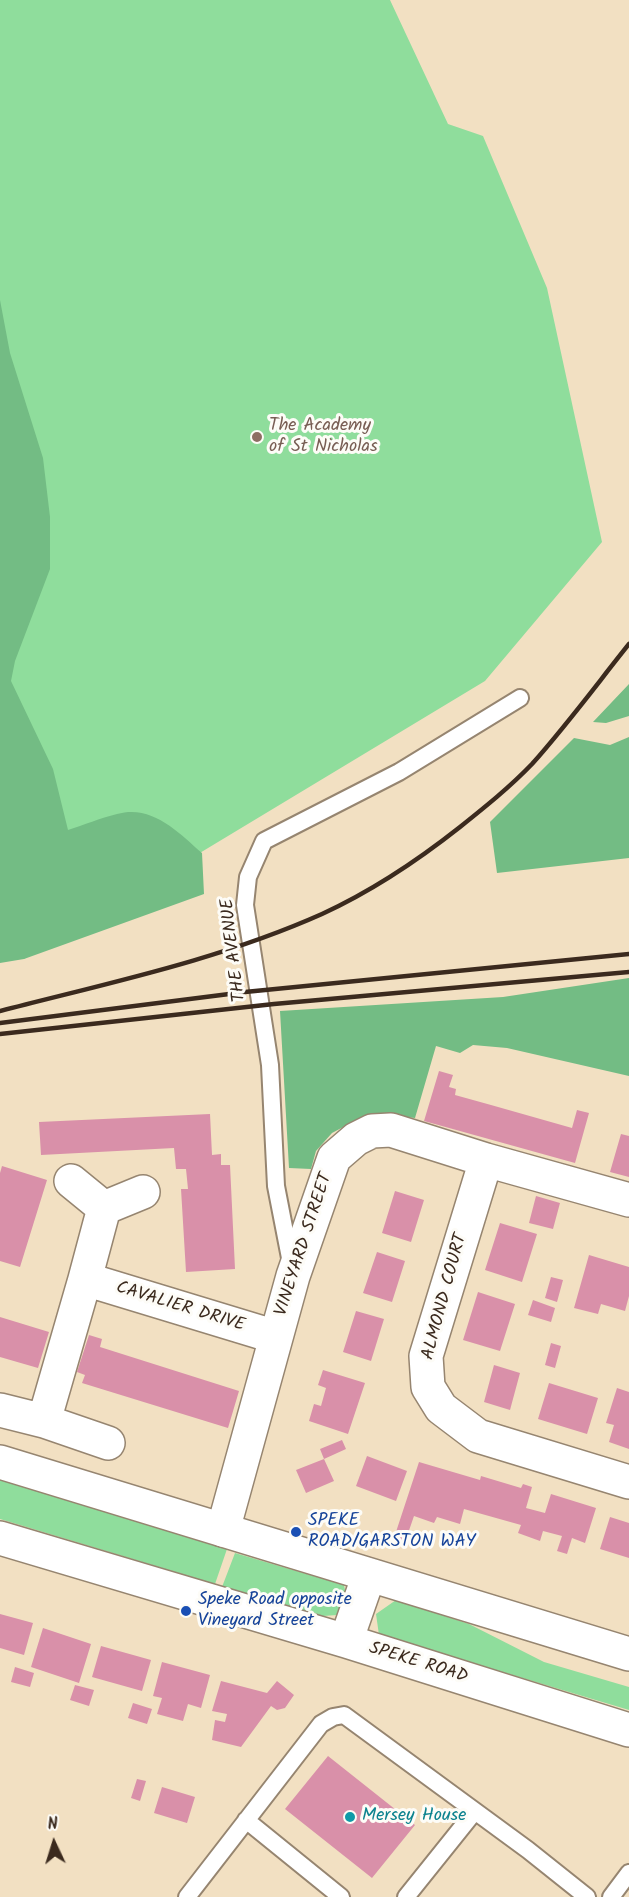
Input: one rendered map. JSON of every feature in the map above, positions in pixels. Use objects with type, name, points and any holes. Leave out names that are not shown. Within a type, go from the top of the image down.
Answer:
[{"type":"main road","name":"VINEYARD STREET","points":[[223,1530],[293,1276],[334,1158],[356,1139],[372,1131],[391,1130],[486,1160],[629,1200]]},
{"type":"main road","name":"ALMOND COURT","points":[[486,1160],[426,1356],[428,1387],[441,1408],[478,1436],[629,1482]]},
{"type":"main road","points":[[71,1181],[104,1208]]},
{"type":"main road","points":[[104,1208],[143,1192]]},
{"type":"main road","points":[[44,1421],[104,1208]]},
{"type":"main road","name":"CAVALIER DRIVE","points":[[85,1279],[276,1337]]},
{"type":"main road","points":[[0,1410],[44,1421],[108,1443]]},
{"type":"main road","points":[[0,1462],[629,1654]]},
{"type":"main road","name":"SPEKE ROAD","points":[[0,1538],[346,1641],[629,1730]]},
{"type":"main road","points":[[346,1641],[369,1575]]},
{"type":"lane","name":"THE AVENUE","points":[[293,1276],[276,1186],[270,1065],[245,905],[248,877],[264,842],[399,772],[520,698]]},
{"type":"lane","points":[[187,1897],[321,1724],[333,1717],[344,1715],[587,1897]]},
{"type":"lane","points":[[406,1897],[475,1811]]},
{"type":"lane","points":[[246,1820],[341,1897]]},
{"type":"lane","points":[[610,1897],[629,1873]]},
{"type":"green space","name":"The Academy of St Nicholas","points":[[0,0],[390,0],[448,124],[483,136],[547,288],[602,542],[485,681],[24,959],[0,781]]},
{"type":"green space","points":[[0,300],[10,353],[43,458],[50,517],[50,569],[15,661],[11,681],[53,769],[68,830],[130,812],[153,816],[174,829],[202,853],[204,894],[24,959],[0,963]]},
{"type":"green space","points":[[629,684],[629,716],[606,723],[593,722]]},
{"type":"green space","points":[[629,737],[629,858],[497,873],[490,822],[574,738],[610,745]]},
{"type":"green space","points":[[629,978],[629,1076],[507,1048],[473,1045],[460,1053],[436,1046],[415,1118],[385,1115],[362,1117],[332,1133],[316,1151],[311,1169],[289,1168],[280,1011],[503,997]]},
{"type":"green space","points":[[0,1480],[227,1549],[215,1584],[0,1519]]},
{"type":"green space","points":[[235,1553],[344,1585],[347,1600],[345,1610],[337,1615],[323,1616],[222,1587]]},
{"type":"green space","points":[[396,1600],[469,1624],[544,1662],[629,1687],[629,1710],[379,1635],[376,1614]]},
{"type":"building","points":[[439,1071],[453,1075],[449,1087],[456,1089],[455,1095],[572,1128],[577,1110],[589,1113],[575,1163],[424,1121]]},
{"type":"building","points":[[210,1114],[212,1155],[221,1154],[221,1165],[230,1165],[235,1269],[186,1272],[181,1189],[188,1189],[186,1169],[176,1169],[174,1148],[41,1155],[39,1122]]},
{"type":"building","points":[[621,1134],[629,1136],[629,1177],[610,1172]]},
{"type":"building","points":[[2,1166],[47,1180],[20,1267],[0,1261],[0,1173]]},
{"type":"building","points":[[395,1191],[424,1200],[411,1242],[382,1233]]},
{"type":"building","points":[[536,1196],[560,1203],[553,1229],[529,1223]]},
{"type":"building","points":[[500,1223],[537,1234],[522,1282],[485,1270]]},
{"type":"building","points":[[377,1252],[405,1261],[392,1302],[363,1293]]},
{"type":"building","points":[[589,1255],[629,1267],[629,1296],[625,1311],[601,1304],[598,1314],[574,1308]]},
{"type":"building","points":[[551,1277],[563,1280],[557,1302],[545,1298]]},
{"type":"building","points":[[478,1292],[515,1304],[500,1351],[463,1340]]},
{"type":"building","points":[[533,1300],[555,1308],[551,1322],[528,1315]]},
{"type":"building","points":[[356,1311],[384,1319],[371,1361],[343,1352]]},
{"type":"building","points":[[0,1317],[49,1332],[38,1368],[0,1357]]},
{"type":"building","points":[[89,1335],[102,1339],[100,1347],[239,1391],[228,1428],[82,1383],[85,1375],[77,1372]]},
{"type":"building","points":[[551,1343],[561,1346],[555,1368],[545,1365]]},
{"type":"building","points":[[494,1365],[520,1373],[510,1410],[484,1402]]},
{"type":"building","points":[[323,1370],[365,1383],[348,1434],[309,1421],[314,1404],[321,1406],[326,1388],[318,1385]]},
{"type":"building","points":[[549,1383],[598,1398],[587,1434],[538,1419]]},
{"type":"building","points":[[617,1388],[629,1392],[629,1449],[609,1442],[614,1425],[606,1423]]},
{"type":"building","points":[[342,1440],[346,1449],[324,1459],[320,1449]]},
{"type":"building","points":[[367,1456],[407,1471],[396,1501],[356,1486]]},
{"type":"building","points":[[324,1459],[334,1481],[306,1493],[296,1470]]},
{"type":"building","points":[[419,1462],[480,1480],[481,1476],[521,1488],[523,1484],[532,1487],[526,1508],[545,1513],[551,1494],[596,1508],[585,1543],[572,1538],[567,1554],[557,1551],[562,1536],[543,1531],[540,1541],[518,1533],[521,1525],[464,1509],[460,1524],[437,1517],[434,1523],[414,1516],[405,1542],[394,1538]]},
{"type":"building","points":[[610,1517],[629,1523],[629,1558],[600,1549]]},
{"type":"building","points":[[0,1614],[33,1623],[24,1655],[0,1648]]},
{"type":"building","points":[[43,1628],[91,1644],[79,1683],[31,1667]]},
{"type":"building","points":[[101,1646],[151,1660],[142,1691],[92,1677]]},
{"type":"building","points":[[162,1662],[210,1675],[201,1708],[188,1704],[183,1721],[157,1714],[162,1698],[153,1696]]},
{"type":"building","points":[[15,1667],[34,1673],[30,1687],[11,1682]]},
{"type":"building","points":[[221,1681],[267,1693],[277,1681],[294,1695],[285,1708],[277,1710],[271,1706],[241,1747],[212,1740],[215,1720],[225,1722],[227,1714],[212,1711]]},
{"type":"building","points":[[75,1685],[94,1690],[89,1706],[70,1700]]},
{"type":"building","points":[[133,1703],[152,1709],[147,1724],[128,1718]]},
{"type":"building","name":"Mersey House","points":[[328,1756],[415,1825],[372,1878],[285,1809]]},
{"type":"building","points":[[137,1779],[146,1781],[140,1801],[131,1798]]},
{"type":"building","points":[[162,1787],[195,1797],[187,1823],[154,1813]]},
{"type":"railway","points":[[0,1011],[163,969],[243,945],[322,914],[376,885],[444,840],[515,781],[557,735],[629,644]]},
{"type":"railway","points":[[0,1023],[245,992],[629,954]]},
{"type":"railway","points":[[0,1034],[274,1004],[629,972]]},
{"type":"place","name":"The Academy of St Nicholas","points":[[257,437]]},
{"type":"place","name":"SPEKE ROAD/GARSTON WAY","points":[[296,1532]]},
{"type":"place","name":"Speke Road opposite Vineyard Street","points":[[186,1611]]},
{"type":"place","name":"Mersey House","points":[[350,1817]]}]
